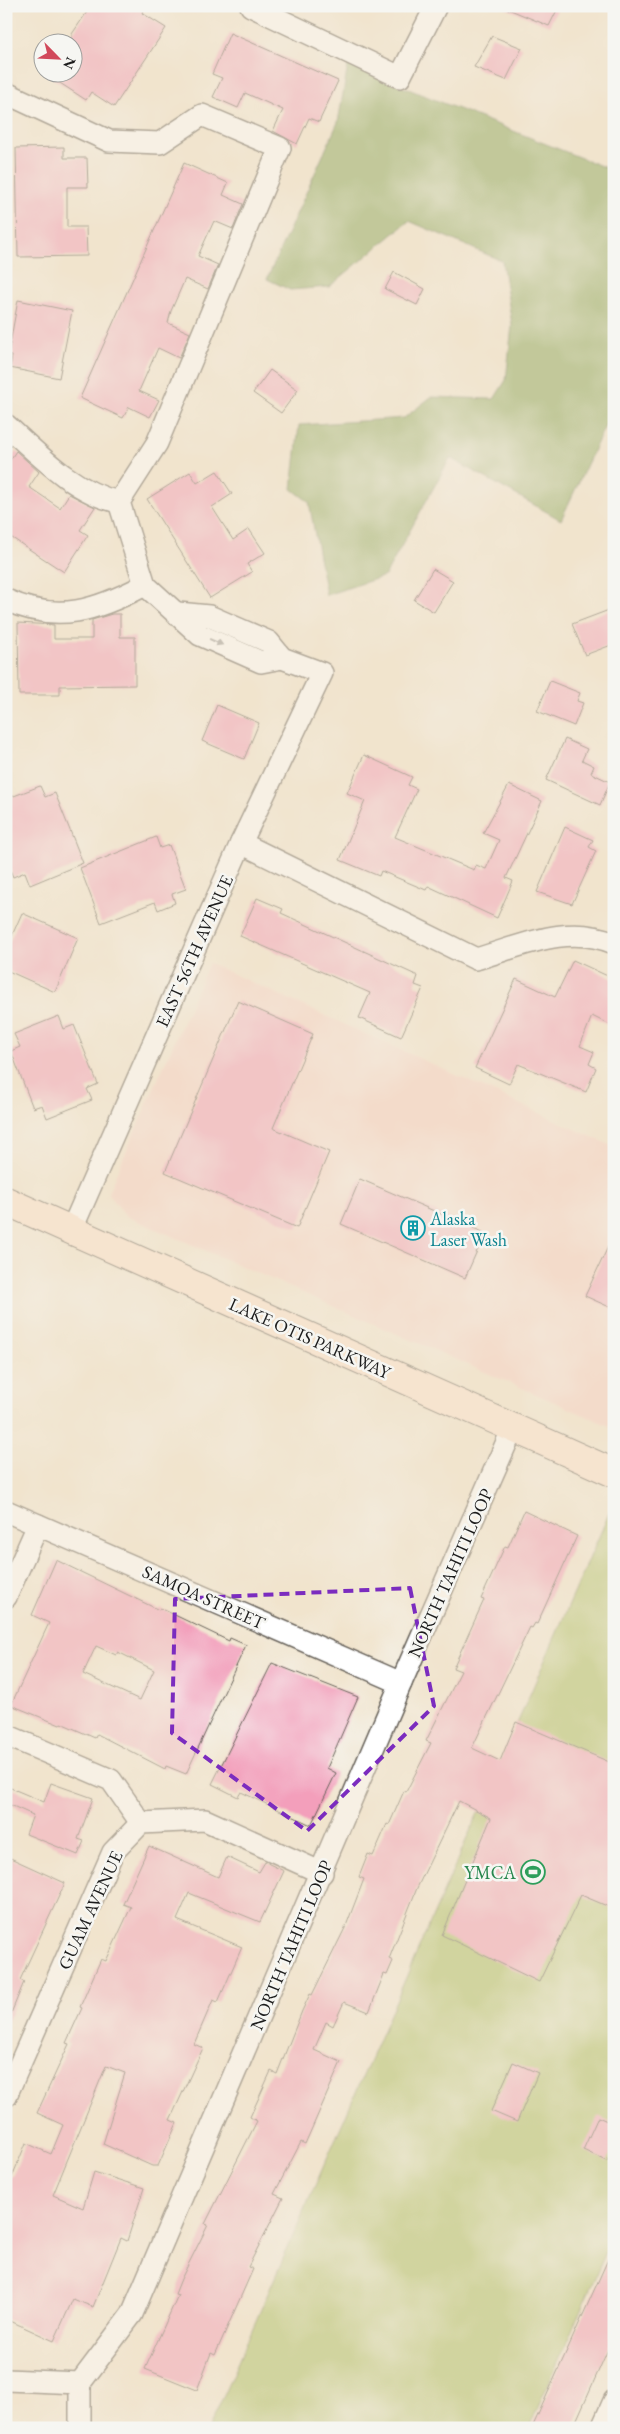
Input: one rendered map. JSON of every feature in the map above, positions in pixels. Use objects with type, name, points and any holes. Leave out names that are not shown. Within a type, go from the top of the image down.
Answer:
[{"type":"main road","name":"LAKE OTIS PARKWAY","points":[[6,1202],[614,1472]]},
{"type":"street","points":[[251,6],[400,77],[436,6]]},
{"type":"street","points":[[6,93],[110,141],[160,143],[202,115],[280,148],[157,443],[119,502],[144,585],[108,604],[71,612],[28,608],[6,600]]},
{"type":"street","points":[[6,425],[60,472],[102,499],[119,502]]},
{"type":"street","name":"EAST 56TH AVENUE","points":[[71,1232],[241,843],[322,673],[282,658],[269,642],[209,616],[178,613],[144,585]]},
{"type":"street","points":[[241,843],[476,959],[560,934],[599,937],[614,943]]},
{"type":"street","name":"NORTH TAHITI LOOP","points":[[80,2384],[132,2314],[513,1428]]},
{"type":"street","name":"SAMOA STREET","points":[[6,1511],[402,1684]]},
{"type":"street","points":[[6,1597],[38,1525]]},
{"type":"street","points":[[6,1735],[111,1780],[141,1823],[205,1820],[322,1873]]},
{"type":"street","name":"GUAM AVENUE","points":[[6,2096],[112,1852],[141,1823]]},
{"type":"street","points":[[6,2380],[80,2384],[80,2428]]},
{"type":"street","points":[[602,2428],[614,2401]]},
{"type":"highlighted area","points":[[410,1588],[434,1706],[307,1831],[172,1733],[175,1599]]},
{"type":"shaded area","points":[[209,963],[614,1147],[614,1428],[126,1216],[108,1193]]},
{"type":"green space","points":[[348,65],[614,171],[614,407],[561,520],[450,458],[385,576],[326,595],[309,502],[292,489],[299,425],[404,418],[431,397],[494,399],[506,380],[512,325],[502,261],[409,221],[329,287],[290,290],[267,279],[338,122]]},
{"type":"green space","name":"YMCA","points":[[611,1509],[614,1510],[614,2234],[529,2428],[209,2428]]},
{"type":"building","points":[[91,6],[146,6],[142,13],[166,28],[114,107],[91,92],[86,100],[58,82],[82,82],[82,32],[73,32]]},
{"type":"building","points":[[501,6],[559,6],[549,26]]},
{"type":"building","points":[[230,33],[338,81],[319,122],[309,118],[297,144],[273,131],[283,110],[245,93],[238,108],[213,97],[222,78],[212,74]]},
{"type":"building","points":[[492,36],[522,48],[506,80],[474,67]]},
{"type":"building","points":[[64,147],[64,158],[87,158],[88,187],[67,187],[67,227],[86,227],[87,256],[18,257],[16,148]]},
{"type":"building","points":[[184,163],[228,183],[223,195],[243,204],[233,229],[214,221],[198,256],[218,265],[208,289],[185,279],[171,311],[168,323],[190,333],[179,358],[158,348],[139,391],[159,400],[150,417],[129,407],[123,418],[80,398]]},
{"type":"building","points":[[394,272],[425,289],[417,305],[385,289]]},
{"type":"building","points":[[18,300],[72,311],[59,378],[10,368],[12,356],[8,355]]},
{"type":"building","points":[[270,370],[298,390],[281,413],[253,393]]},
{"type":"building","points":[[16,451],[39,472],[29,487],[60,508],[69,494],[95,507],[80,530],[88,535],[64,572],[6,534],[6,466]]},
{"type":"building","points":[[217,471],[232,494],[212,507],[233,540],[249,529],[265,553],[247,564],[252,572],[210,598],[147,499],[190,472],[197,483]]},
{"type":"building","points":[[433,569],[453,581],[434,612],[414,600]]},
{"type":"building","points":[[609,610],[614,622],[614,644],[585,655],[572,624]]},
{"type":"building","points":[[112,614],[120,614],[120,637],[135,637],[135,685],[60,686],[60,695],[19,695],[18,623],[54,625],[54,639],[92,639],[92,620]]},
{"type":"building","points":[[550,681],[580,693],[577,701],[583,703],[574,726],[537,711]]},
{"type":"building","points":[[217,705],[259,723],[244,759],[202,741]]},
{"type":"building","points":[[565,739],[587,749],[582,760],[594,766],[591,773],[610,782],[600,805],[546,780]]},
{"type":"building","points":[[364,755],[412,777],[408,785],[417,789],[395,837],[474,870],[476,865],[486,869],[499,840],[483,833],[509,785],[542,801],[506,878],[513,881],[497,918],[428,886],[426,890],[381,871],[379,876],[340,860],[365,801],[347,793]]},
{"type":"building","points":[[40,786],[45,797],[55,793],[83,863],[30,885],[25,872],[13,877],[6,860],[6,799]]},
{"type":"building","points":[[565,827],[593,840],[589,847],[596,851],[572,904],[537,892]]},
{"type":"building","points":[[156,837],[160,848],[169,845],[186,889],[172,894],[175,903],[158,910],[155,902],[101,923],[80,868]]},
{"type":"building","points":[[257,898],[283,909],[281,913],[418,976],[415,985],[423,988],[401,1037],[359,1018],[370,993],[240,936]]},
{"type":"building","points":[[22,913],[78,938],[55,992],[6,970],[6,949]]},
{"type":"building","points":[[573,960],[614,979],[614,1027],[592,1016],[580,1046],[594,1052],[589,1064],[596,1068],[586,1092],[518,1064],[509,1084],[475,1068],[516,979],[555,997]]},
{"type":"building","points":[[238,1001],[313,1034],[273,1128],[329,1152],[297,1228],[165,1172]]},
{"type":"building","points":[[59,1016],[64,1029],[74,1025],[98,1084],[87,1089],[92,1100],[47,1118],[42,1105],[33,1108],[11,1051],[20,1047],[14,1034]]},
{"type":"building","name":"Alaska Laser Wash","points":[[360,1179],[485,1233],[465,1278],[341,1224]]},
{"type":"building","points":[[614,1234],[614,1309],[585,1296]]},
{"type":"building","points":[[524,1511],[577,1536],[537,1624],[535,1623],[532,1628],[530,1627],[472,1748],[500,1761],[516,1722],[614,1764],[614,1909],[581,1895],[539,1982],[442,1935],[491,1818],[459,1801],[417,1888],[389,1959],[393,1961],[387,1975],[384,1974],[369,2012],[344,2002],[333,2026],[326,2022],[314,2050],[341,2062],[305,2144],[301,2142],[274,2194],[283,2198],[248,2267],[253,2269],[215,2355],[211,2353],[197,2390],[145,2369],[178,2295],[175,2294],[181,2279],[208,2225],[205,2224],[257,2121],[250,2117],[271,2071],[277,2074],[302,2011],[310,1994],[312,1995],[346,1926],[364,1879],[359,1877],[368,1854],[373,1856],[387,1824],[389,1825],[404,1791],[406,1792],[431,1743],[426,1741],[461,1671],[453,1668],[484,1600],[481,1599],[505,1546],[508,1547]]},
{"type":"building","points":[[56,1560],[159,1610],[160,1608],[229,1641],[230,1638],[246,1645],[186,1774],[166,1766],[165,1769],[97,1734],[95,1738],[61,1723],[60,1725],[11,1705],[49,1623],[32,1615]],"holes":[[[96,1646],[116,1655],[118,1652],[154,1670],[140,1700],[83,1674]]]},
{"type":"building","points":[[272,1663],[358,1697],[327,1768],[336,1773],[311,1825],[241,1792],[238,1797],[212,1784]]},
{"type":"building","points":[[51,1783],[93,1798],[78,1839],[84,1841],[78,1855],[26,1834],[33,1815],[6,1803],[6,1786],[44,1802]]},
{"type":"building","points":[[149,1846],[218,1877],[227,1857],[259,1872],[265,1862],[284,1871],[260,1922],[189,1893],[177,1920],[242,1947],[218,2002],[213,2000],[194,2044],[203,2048],[170,2120],[177,2123],[158,2166],[152,2166],[103,2144],[125,2073],[106,2066],[53,2195],[83,2208],[94,2172],[144,2188],[127,2241],[121,2238],[93,2307],[73,2299],[54,2341],[6,2319],[6,2174],[12,2177],[26,2143],[51,2154],[63,2125],[37,2113],[69,2044],[66,2043],[101,1959],[106,1961],[131,1907],[123,1904]]},
{"type":"building","points":[[6,1856],[65,1883],[20,1980],[24,1982],[7,2023]]},
{"type":"building","points":[[513,2062],[538,2073],[517,2122],[491,2111]]},
{"type":"building","points":[[598,2117],[614,2124],[614,2147],[607,2161],[583,2150]]},
{"type":"building","points":[[614,2246],[614,2336],[573,2428],[532,2428]]},
{"type":"place","name":"Alaska Laser Wash","points":[[413,1228]]},
{"type":"place","name":"YMCA","points":[[533,1872]]}]
